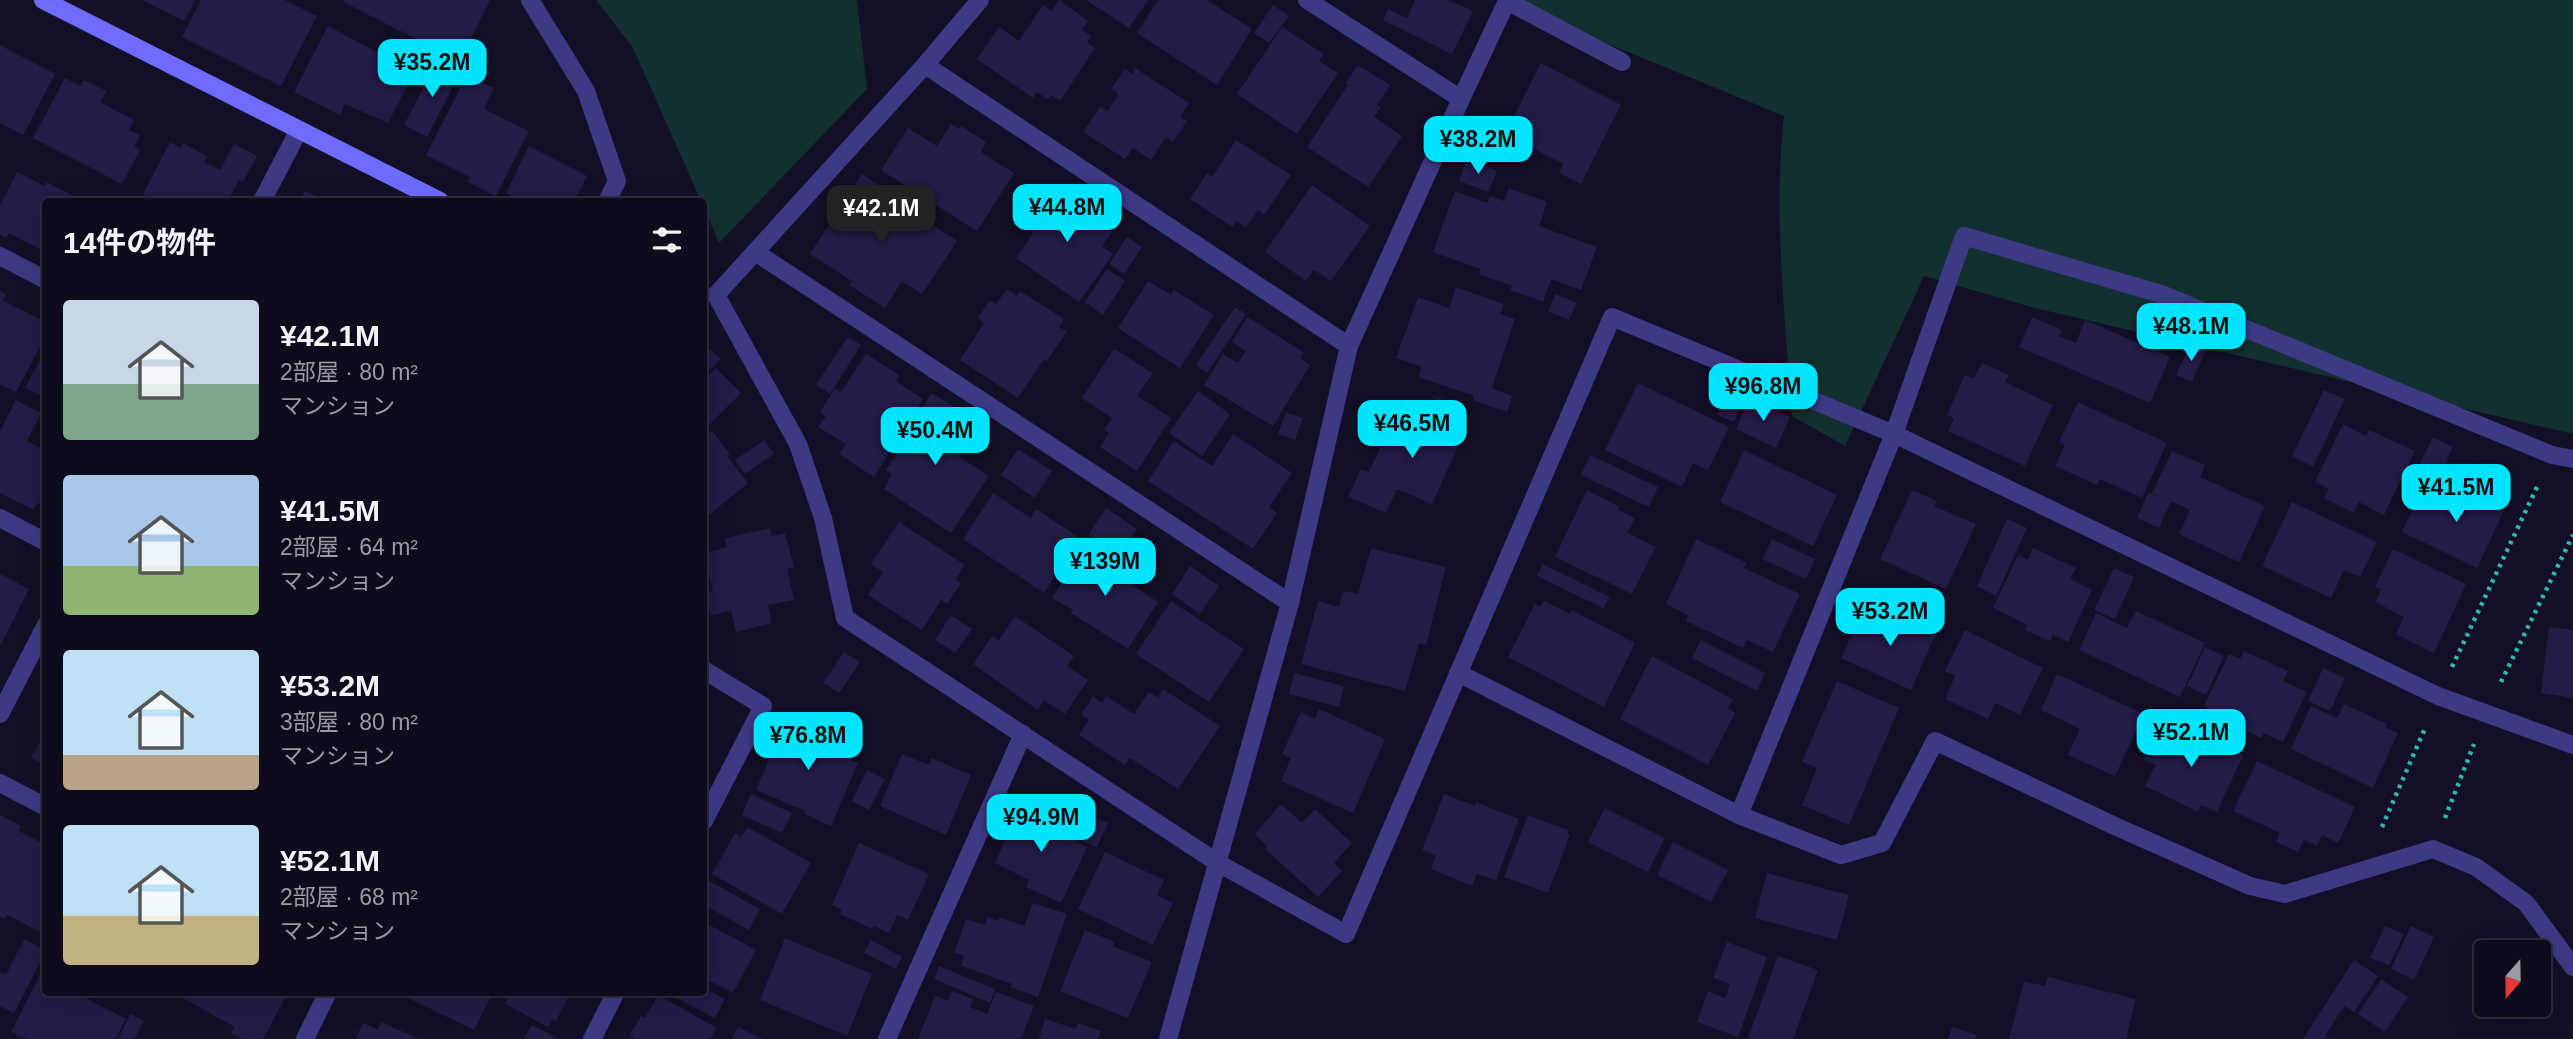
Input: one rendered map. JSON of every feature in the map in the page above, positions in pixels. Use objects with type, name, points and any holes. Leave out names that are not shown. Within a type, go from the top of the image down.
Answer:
[{"type":"street","points":[[43,0],[434,198]]},
{"type":"street","points":[[530,0],[586,91],[617,181],[608,198]]},
{"type":"street","points":[[980,0],[925,65],[755,252],[710,294],[798,444],[823,517],[845,618],[1218,863],[1346,934],[1612,317],[1894,434],[2438,696],[2573,746]]},
{"type":"street","points":[[1307,0],[1461,99]]},
{"type":"street","points":[[1168,1039],[1290,603],[1349,346],[1461,99],[1507,1],[1622,62]]},
{"type":"street","points":[[925,65],[1349,346]]},
{"type":"street","points":[[264,198],[299,130]]},
{"type":"street","points":[[1740,815],[1894,434],[1964,236],[2164,295],[2552,455],[2573,459]]},
{"type":"street","points":[[755,252],[1290,603]]},
{"type":"street","points":[[0,256],[42,278]]},
{"type":"street","points":[[0,518],[42,540]]},
{"type":"street","points":[[0,714],[42,633]]},
{"type":"street","points":[[707,672],[763,706],[707,815]]},
{"type":"street","points":[[1458,673],[1740,815],[1841,855],[1882,843],[1935,741],[2250,886],[2285,894],[2433,849],[2476,867],[2526,902],[2573,967]]},
{"type":"street","points":[[887,1039],[1023,734]]},
{"type":"street","points":[[0,783],[42,805]]},
{"type":"street","points":[[305,1039],[326,996]]},
{"type":"street","points":[[592,1039],[614,996]]},
{"type":"path","points":[[2433,849],[2486,713],[2573,535]]},
{"type":"green space","points":[[596,0],[857,0],[867,89],[719,243],[707,215],[707,198],[700,198],[633,48]]},
{"type":"green space","points":[[1501,0],[2573,0],[2573,434],[2035,308],[1924,276],[1845,446],[1792,416],[1780,229],[1784,116]]},
{"type":"building","points":[[142,0],[195,0],[184,21]]},
{"type":"building","points":[[201,0],[285,0],[317,16],[281,86],[182,37]]},
{"type":"building","points":[[490,0],[460,61],[343,2]]},
{"type":"building","points":[[1059,0],[1088,21],[1082,30],[1091,36],[1087,42],[1095,48],[1060,101],[1051,95],[1048,100],[1037,92],[1033,98],[977,59],[999,27],[1019,41],[1043,5],[1051,11]]},
{"type":"building","points":[[1086,0],[1148,0],[1129,28]]},
{"type":"building","points":[[1158,0],[1207,0],[1252,29],[1217,85],[1137,33]]},
{"type":"building","points":[[1415,0],[1448,0],[1473,11],[1452,54],[1383,20],[1388,9],[1407,18]]},
{"type":"building","points":[[1273,5],[1289,16],[1269,43],[1254,33]]},
{"type":"building","points":[[328,26],[414,72],[388,123],[345,104],[340,115],[294,92]]},
{"type":"building","points":[[1282,27],[1324,54],[1319,61],[1338,73],[1297,134],[1237,94]]},
{"type":"building","points":[[0,45],[55,74],[23,135],[0,123]]},
{"type":"building","points":[[437,61],[460,73],[427,137],[404,125]]},
{"type":"building","points":[[1541,63],[1621,105],[1581,184],[1559,173],[1563,164],[1505,134]]},
{"type":"building","points":[[1358,65],[1390,85],[1377,105],[1381,107],[1374,117],[1402,136],[1368,187],[1307,147]]},
{"type":"building","points":[[1135,68],[1189,103],[1180,117],[1187,121],[1173,142],[1166,137],[1151,160],[1133,148],[1125,159],[1083,132],[1100,107],[1108,111],[1119,94],[1111,89],[1125,69],[1132,74]]},
{"type":"building","points":[[467,75],[494,88],[484,109],[529,131],[496,196],[467,182],[470,177],[426,155]]},
{"type":"building","points":[[65,78],[81,86],[84,80],[107,91],[100,102],[134,120],[129,130],[140,135],[134,147],[140,150],[122,184],[33,138]]},
{"type":"building","points":[[951,124],[959,129],[961,126],[986,142],[981,152],[1014,173],[977,231],[881,170],[908,128],[937,146]]},
{"type":"building","points":[[1236,140],[1291,175],[1264,215],[1258,210],[1246,228],[1237,221],[1232,227],[1190,199],[1207,173],[1212,177]]},
{"type":"building","points":[[170,142],[181,148],[183,143],[207,156],[204,162],[220,170],[234,144],[257,156],[243,182],[239,180],[230,198],[151,198],[143,194]]},
{"type":"building","points":[[529,146],[587,176],[576,198],[516,198],[506,193]]},
{"type":"building","points":[[1467,159],[1497,171],[1488,192],[1459,181]]},
{"type":"building","points":[[17,172],[44,186],[46,182],[77,198],[42,198],[42,250],[9,233],[6,238],[0,235],[0,205]]},
{"type":"building","points":[[862,174],[895,196],[882,214],[897,223],[906,208],[957,241],[922,294],[902,281],[885,308],[849,285],[852,281],[810,254]]},
{"type":"building","points":[[1056,185],[1099,214],[1095,221],[1112,232],[1102,246],[1113,254],[1079,302],[1016,258],[1033,233],[1026,229]]},
{"type":"building","points":[[1312,185],[1370,226],[1331,281],[1314,270],[1306,281],[1265,252]]},
{"type":"building","points":[[1509,188],[1547,202],[1539,226],[1597,247],[1581,290],[1551,279],[1543,302],[1510,290],[1512,286],[1479,274],[1480,269],[1433,252],[1455,191],[1487,203],[1490,196],[1504,201]]},
{"type":"building","points":[[305,191],[320,198],[302,198]]},
{"type":"building","points":[[1127,237],[1142,247],[1124,274],[1109,264]]},
{"type":"building","points":[[1107,269],[1125,281],[1103,315],[1085,302]]},
{"type":"building","points":[[1148,281],[1171,295],[1174,290],[1214,315],[1180,368],[1118,328]]},
{"type":"building","points":[[1456,287],[1504,304],[1500,314],[1515,319],[1492,388],[1512,396],[1507,412],[1473,400],[1474,396],[1418,377],[1422,367],[1396,358],[1418,297],[1449,308]]},
{"type":"building","points":[[1007,289],[1017,296],[1020,291],[1064,319],[1059,327],[1067,331],[1018,398],[960,360],[984,323],[978,318],[990,300],[996,304]]},
{"type":"building","points":[[0,291],[6,294],[3,301],[42,320],[42,343],[16,392],[0,384]]},
{"type":"building","points":[[1556,294],[1577,303],[1569,320],[1548,311]]},
{"type":"building","points":[[1235,307],[1246,314],[1207,373],[1196,365]]},
{"type":"building","points":[[1248,317],[1303,352],[1300,358],[1310,365],[1273,426],[1204,385],[1223,354],[1238,363],[1246,351],[1232,342]]},
{"type":"building","points":[[2032,317],[2062,330],[2059,336],[2076,343],[2085,320],[2170,357],[2150,403],[2019,347]]},
{"type":"building","points":[[848,337],[861,345],[830,394],[816,385]]},
{"type":"building","points":[[2190,344],[2206,350],[2192,382],[2176,375]]},
{"type":"building","points":[[707,347],[721,359],[707,372]]},
{"type":"building","points":[[1114,349],[1153,373],[1137,396],[1171,418],[1137,471],[1100,447],[1109,433],[1104,430],[1112,418],[1082,398]]},
{"type":"building","points":[[866,354],[899,375],[896,381],[923,399],[874,477],[839,454],[846,444],[818,427],[826,416],[820,412],[835,388],[841,392]]},
{"type":"building","points":[[42,356],[42,396],[25,388]]},
{"type":"building","points":[[1982,363],[2009,375],[2005,382],[2053,405],[2025,466],[1948,431],[1954,418],[1947,415],[1965,375],[1974,378]]},
{"type":"building","points":[[716,368],[741,393],[707,427],[707,378]]},
{"type":"building","points":[[1638,383],[1729,427],[1708,470],[1693,463],[1682,487],[1605,450]]},
{"type":"building","points":[[1729,390],[1745,398],[1734,422],[1717,415]]},
{"type":"building","points":[[2324,390],[2345,399],[2313,467],[2292,456]]},
{"type":"building","points":[[1198,391],[1230,414],[1202,456],[1169,433]]},
{"type":"building","points":[[932,393],[970,417],[952,444],[940,436],[936,442],[989,476],[951,533],[884,489],[892,474],[886,470],[918,422],[914,420]]},
{"type":"building","points":[[1437,397],[1466,410],[1452,441],[1459,444],[1432,504],[1397,489],[1386,513],[1348,497],[1361,469],[1369,472],[1391,424],[1404,431],[1409,420],[1424,427]]},
{"type":"building","points":[[1749,399],[1790,417],[1776,448],[1736,429]]},
{"type":"building","points":[[16,400],[41,413],[27,441],[42,449],[42,505],[37,503],[33,510],[0,493],[0,431]]},
{"type":"building","points":[[1369,402],[1391,409],[1384,437],[1362,431]]},
{"type":"building","points":[[2078,402],[2167,443],[2142,498],[2100,479],[2097,485],[2055,466],[2065,445],[2059,442]]},
{"type":"building","points":[[1286,412],[1303,418],[1295,440],[1278,434]]},
{"type":"building","points":[[2343,424],[2366,436],[2369,430],[2415,451],[2384,515],[2359,502],[2354,513],[2324,498],[2329,489],[2315,482]]},
{"type":"building","points":[[712,431],[748,483],[707,517],[707,435]]},
{"type":"building","points":[[1233,434],[1292,473],[1269,507],[1277,513],[1253,549],[1148,481],[1174,441],[1212,466]]},
{"type":"building","points":[[2433,437],[2453,447],[2435,483],[2415,473]]},
{"type":"building","points":[[764,440],[774,454],[745,474],[735,460]]},
{"type":"building","points":[[1018,449],[1052,471],[1035,498],[1001,475]]},
{"type":"building","points":[[1744,450],[1837,495],[1813,546],[1720,502]]},
{"type":"building","points":[[2172,451],[2205,465],[2200,477],[2265,506],[2239,562],[2179,534],[2190,510],[2171,501],[2159,528],[2137,518],[2148,493],[2162,498],[2152,493]]},
{"type":"building","points":[[1590,455],[1658,487],[1649,507],[1581,475]]},
{"type":"building","points":[[1587,490],[1635,518],[1627,533],[1656,547],[1632,594],[1555,557]]},
{"type":"building","points":[[1912,490],[1937,501],[1934,506],[1976,524],[1946,589],[1880,559]]},
{"type":"building","points":[[2422,490],[2445,501],[2449,492],[2474,503],[2480,491],[2507,504],[2477,568],[2402,532]]},
{"type":"building","points":[[993,493],[1031,518],[1036,509],[1080,538],[1044,593],[963,539]]},
{"type":"building","points":[[2292,502],[2377,542],[2360,577],[2344,570],[2331,598],[2262,566]]},
{"type":"building","points":[[1106,508],[1137,529],[1119,556],[1088,535]]},
{"type":"building","points":[[2007,519],[2027,528],[1996,596],[1977,586]]},
{"type":"building","points":[[899,522],[965,565],[955,580],[961,583],[947,604],[941,600],[922,630],[868,595],[883,572],[871,564]]},
{"type":"building","points":[[770,528],[772,536],[785,533],[794,567],[787,569],[794,600],[768,605],[772,623],[736,632],[731,611],[711,615],[707,592],[713,591],[707,552],[727,547],[725,538]]},
{"type":"building","points":[[1696,539],[1747,563],[1744,568],[1800,594],[1773,652],[1747,640],[1743,648],[1686,621],[1688,615],[1666,604]]},
{"type":"building","points":[[1772,539],[1815,559],[1806,579],[1762,559]]},
{"type":"building","points":[[1086,545],[1120,567],[1115,574],[1158,602],[1128,649],[1052,598]]},
{"type":"building","points":[[1371,548],[1446,567],[1426,645],[1419,643],[1405,691],[1301,664],[1318,601],[1339,607],[1343,591],[1358,594]]},
{"type":"building","points":[[2033,548],[2076,568],[2070,579],[2092,590],[2068,642],[2053,635],[2050,641],[2025,630],[2027,625],[1993,608],[2018,555],[2028,560]]},
{"type":"building","points":[[2393,549],[2466,584],[2434,653],[2396,634],[2404,617],[2375,602],[2381,590],[2375,587]]},
{"type":"building","points":[[1543,564],[1610,597],[1603,608],[1537,576]]},
{"type":"building","points":[[1190,566],[1219,586],[1200,614],[1172,594]]},
{"type":"building","points":[[2114,568],[2134,577],[2115,619],[2094,610]]},
{"type":"building","points":[[0,574],[29,589],[0,646]]},
{"type":"building","points":[[1171,601],[1244,649],[1209,702],[1136,654]]},
{"type":"building","points":[[1544,601],[1570,614],[1572,610],[1635,643],[1604,707],[1508,657],[1535,604],[1540,607]]},
{"type":"building","points":[[1884,610],[1936,633],[1911,690],[1841,658],[1861,614],[1878,622]]},
{"type":"building","points":[[2136,611],[2205,643],[2180,697],[2079,650],[2096,613],[2127,628]]},
{"type":"building","points":[[951,615],[972,629],[955,653],[935,640]]},
{"type":"building","points":[[1015,616],[1074,656],[1067,666],[1088,680],[1065,714],[1044,700],[1038,710],[973,664],[992,636],[999,640]]},
{"type":"building","points":[[2549,627],[2573,630],[2573,698],[2541,693]]},
{"type":"building","points":[[1965,630],[2043,668],[2020,715],[1995,703],[1988,719],[1945,699],[1955,676],[1945,671]]},
{"type":"building","points":[[1701,640],[1765,673],[1757,691],[1692,658]]},
{"type":"building","points":[[2205,647],[2224,656],[2206,695],[2187,686]]},
{"type":"building","points":[[2244,651],[2288,671],[2283,681],[2307,692],[2283,742],[2264,733],[2261,738],[2237,726],[2239,723],[2204,706],[2229,654],[2240,659]]},
{"type":"building","points":[[844,652],[860,662],[839,693],[823,683]]},
{"type":"building","points":[[1652,656],[1733,699],[1728,708],[1735,713],[1708,765],[1620,719]]},
{"type":"building","points":[[2323,668],[2345,678],[2330,711],[2308,701]]},
{"type":"building","points":[[1294,673],[1344,686],[1339,707],[1289,694]]},
{"type":"building","points":[[2057,674],[2144,714],[2115,776],[2068,755],[2080,729],[2041,710]]},
{"type":"building","points":[[1837,681],[1899,708],[1849,825],[1802,805],[1817,768],[1802,762]]},
{"type":"building","points":[[1163,689],[1220,726],[1178,789],[1130,758],[1125,765],[1079,735],[1089,720],[1081,714],[1093,697],[1102,703],[1106,696],[1134,714],[1149,692],[1158,698]]},
{"type":"building","points":[[2344,704],[2387,724],[2385,727],[2398,733],[2373,788],[2291,749],[2311,706],[2337,718]]},
{"type":"building","points":[[1319,709],[1385,739],[1353,813],[1281,781],[1291,758],[1282,754],[1301,712],[1315,719]]},
{"type":"building","points":[[786,719],[812,730],[815,725],[837,734],[830,751],[858,763],[831,826],[804,814],[805,811],[756,790]]},
{"type":"building","points":[[2160,724],[2191,738],[2194,732],[2243,755],[2217,812],[2201,805],[2198,812],[2145,786],[2156,765],[2143,760]]},
{"type":"building","points":[[42,738],[42,763],[31,758]]},
{"type":"building","points":[[902,754],[929,765],[932,758],[971,775],[946,835],[880,806]]},
{"type":"building","points":[[2257,761],[2355,807],[2338,843],[2322,835],[2317,846],[2304,840],[2298,852],[2276,842],[2280,833],[2233,811]]},
{"type":"building","points":[[867,770],[885,779],[869,810],[852,801]]},
{"type":"building","points":[[751,794],[792,813],[782,833],[742,815]]},
{"type":"building","points":[[1444,794],[1475,806],[1476,802],[1519,819],[1496,880],[1477,874],[1472,886],[1431,869],[1436,856],[1422,850]]},
{"type":"building","points":[[1281,804],[1302,823],[1315,809],[1352,843],[1334,863],[1342,871],[1318,897],[1265,849],[1267,846],[1255,834]]},
{"type":"building","points":[[1021,805],[1056,821],[1052,830],[1087,847],[1061,903],[1026,887],[1029,880],[995,863]]},
{"type":"building","points":[[1605,808],[1665,838],[1648,872],[1588,842]]},
{"type":"building","points":[[1089,814],[1108,823],[1097,847],[1078,839]]},
{"type":"building","points":[[0,815],[21,826],[19,831],[42,843],[42,933],[7,915],[5,919],[0,917]]},
{"type":"building","points":[[1528,815],[1568,830],[1570,835],[1548,893],[1504,877]]},
{"type":"building","points":[[748,827],[811,863],[782,914],[712,874],[735,833],[741,837]]},
{"type":"building","points":[[1673,842],[1728,870],[1711,902],[1657,875]]},
{"type":"building","points":[[859,843],[929,874],[908,920],[897,915],[889,933],[874,926],[872,929],[840,914],[842,910],[832,905]]},
{"type":"building","points":[[1105,852],[1164,880],[1157,895],[1173,903],[1153,945],[1078,909]]},
{"type":"building","points":[[1767,873],[1849,895],[1837,940],[1755,918]]},
{"type":"building","points":[[707,880],[760,909],[749,930],[707,907]]},
{"type":"building","points":[[1033,903],[1067,914],[1038,997],[1010,987],[1012,984],[961,966],[964,956],[954,953],[966,919],[985,925],[988,917],[999,921],[1000,917],[1024,926]]},
{"type":"building","points":[[707,924],[756,950],[733,993],[707,980]]},
{"type":"building","points":[[2385,926],[2404,934],[2389,965],[2370,958]]},
{"type":"building","points":[[2411,926],[2434,937],[2414,980],[2391,969]]},
{"type":"building","points":[[1085,930],[1115,942],[1113,946],[1152,962],[1128,1018],[1060,991]]},
{"type":"building","points":[[785,938],[872,974],[847,1036],[760,1000]]},
{"type":"building","points":[[24,939],[42,949],[42,959],[14,1013],[0,1006],[0,972],[6,975]]},
{"type":"building","points":[[871,940],[902,957],[896,969],[864,953]]},
{"type":"building","points":[[1727,942],[1767,957],[1738,1037],[1697,1022],[1708,991],[1725,998],[1730,984],[1713,978]]},
{"type":"building","points":[[1778,956],[1818,970],[1793,1039],[1750,1039],[1748,1038]]},
{"type":"building","points":[[2354,960],[2378,976],[2354,1012],[2344,1006],[2325,1036],[2331,1039],[2303,1039]]},
{"type":"building","points":[[939,966],[995,989],[990,1003],[934,979]]},
{"type":"building","points":[[40,975],[42,996],[82,996],[126,1019],[115,1039],[26,1039],[11,1032]]},
{"type":"building","points":[[2048,977],[2136,999],[2126,1039],[2009,1039],[2024,981],[2045,986]]},
{"type":"building","points":[[2381,979],[2408,997],[2385,1032],[2358,1014]]},
{"type":"building","points":[[707,990],[725,999],[715,1018],[673,996],[707,996]]},
{"type":"building","points":[[952,991],[973,999],[970,1007],[987,1014],[996,992],[1034,1006],[1021,1039],[918,1039],[935,996],[948,1001]]},
{"type":"building","points":[[179,996],[286,996],[263,1039],[243,1039],[231,1033],[235,1027]]},
{"type":"building","points":[[404,996],[491,996],[474,1030]]},
{"type":"building","points":[[509,996],[569,996],[556,1021],[553,1019],[548,1027],[505,1004]]},
{"type":"building","points":[[660,996],[717,1028],[710,1039],[634,1039],[629,1036],[641,1016],[645,1018]]},
{"type":"building","points":[[130,1014],[144,1021],[134,1039],[118,1039]]},
{"type":"building","points":[[1045,1019],[1076,1029],[1078,1023],[1101,1031],[1098,1039],[1039,1039]]},
{"type":"building","points":[[381,1022],[419,1039],[356,1039],[363,1023],[378,1030]]},
{"type":"building","points":[[532,1025],[558,1039],[524,1039]]},
{"type":"building","points":[[738,1027],[762,1039],[732,1039]]},
{"type":"building","points":[[1952,1027],[1977,1035],[1975,1039],[1948,1039]]}]
